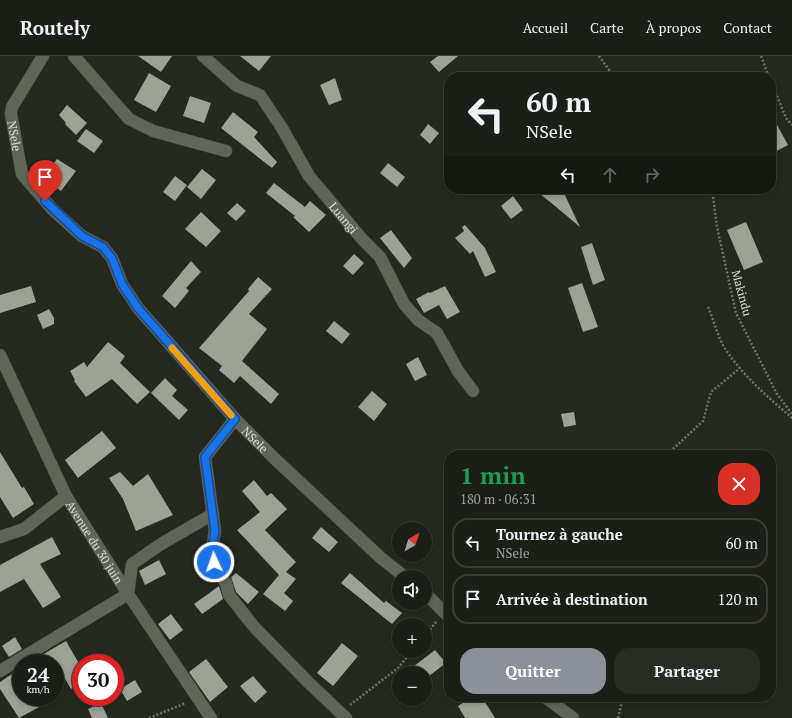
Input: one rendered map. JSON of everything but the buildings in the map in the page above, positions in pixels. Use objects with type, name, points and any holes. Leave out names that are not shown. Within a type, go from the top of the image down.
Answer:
[{"type":"street","points":[[5,116],[43,56]]},
{"type":"street","points":[[74,56],[129,119],[153,131],[226,151]]},
{"type":"street","name":"Luangi","points":[[203,56],[237,86],[260,95],[282,128],[309,176],[380,257],[404,304],[418,320],[437,333],[458,371],[473,391]]},
{"type":"street","name":"NSele","points":[[5,116],[22,174],[59,216],[82,236],[103,247],[112,258],[122,284],[138,308],[235,419],[275,459],[396,570]]},
{"type":"street","name":"Avenue du 30 juin","points":[[1,361],[66,496],[128,594],[211,718]]},
{"type":"street","points":[[235,419],[205,457],[215,531],[211,554],[216,570],[226,583],[228,595],[256,628],[309,683],[343,715]]},
{"type":"street","points":[[0,537],[24,529],[66,496]]},
{"type":"street","points":[[0,671],[128,594],[132,564],[161,544],[213,514]]},
{"type":"street","points":[[432,600],[444,612]]},
{"type":"street","points":[[551,702],[573,718]]},
{"type":"path","points":[[599,56],[610,72]]},
{"type":"path","points":[[761,56],[767,72]]},
{"type":"path","points":[[776,93],[786,118],[792,125]]},
{"type":"path","name":"Makindu","points":[[713,194],[717,227],[736,313],[777,394],[792,414]]},
{"type":"path","points":[[708,307],[725,348],[740,368],[760,391],[792,418]]},
{"type":"path","points":[[670,450],[703,421],[711,392],[740,368]]},
{"type":"path","points":[[343,715],[398,668],[406,658]]},
{"type":"path","points":[[149,718],[198,698]]},
{"type":"path","points":[[618,718],[622,702]]},
{"type":"slow traffic","points":[[172,348],[231,415]]},
{"type":"route","points":[[45,201],[82,236],[103,247],[112,258],[122,284],[138,308],[235,419],[205,457],[215,531],[212,539],[213,544],[211,554],[214,562]]}]
